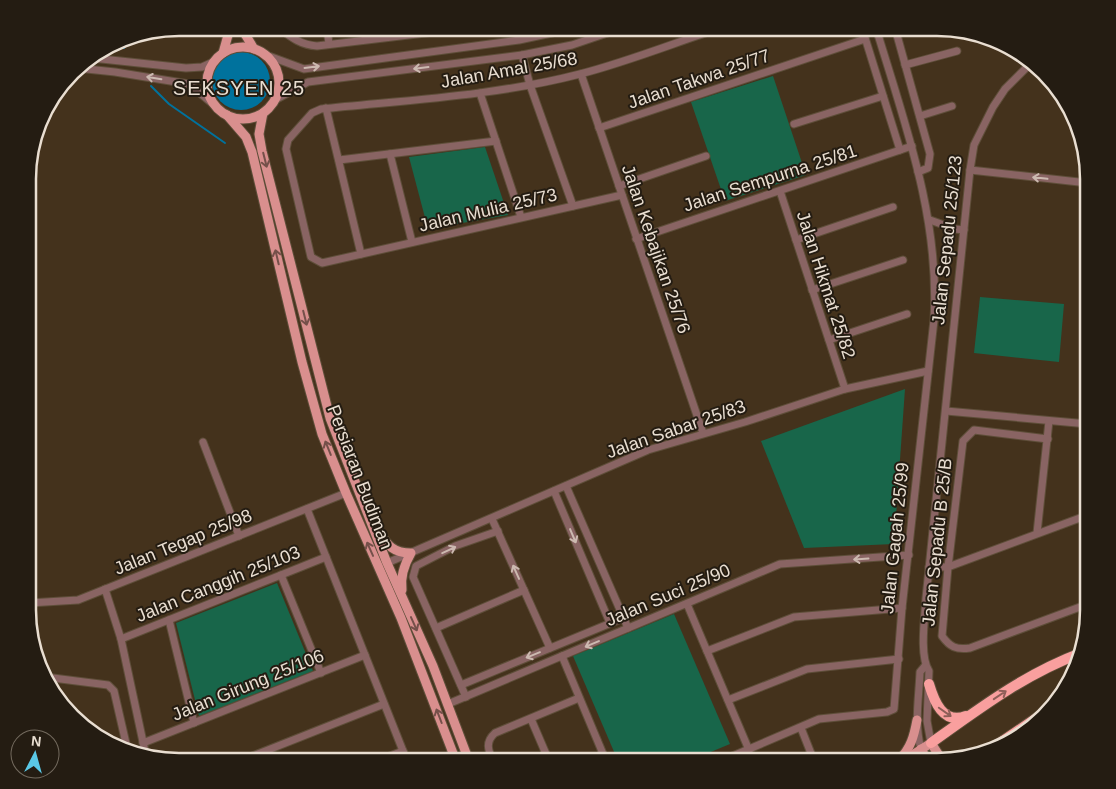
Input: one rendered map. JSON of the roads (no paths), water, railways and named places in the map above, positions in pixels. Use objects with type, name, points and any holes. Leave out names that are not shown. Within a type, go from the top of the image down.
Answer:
[{"type":"highway","points":[[931,742],[1025,678],[1054,663],[1072,657]]},
{"type":"highway","points":[[929,684],[934,700],[940,710],[946,715],[954,718],[976,712]]},
{"type":"main road","points":[[223,53],[228,36]]},
{"type":"main road","points":[[246,36],[254,49]]},
{"type":"main road","points":[[244,47],[254,49],[266,55],[274,64],[278,76],[278,88],[275,100],[263,113],[245,119],[236,118],[226,115],[213,104],[208,94],[206,83],[208,72],[223,53],[233,48],[244,47]]},
{"type":"main road","name":"Persiaran Budiman","points":[[263,113],[259,134],[262,152],[330,418],[370,522],[448,704],[467,752]]},
{"type":"main road","name":"Persiaran Budiman","points":[[226,115],[246,137],[252,152],[302,362],[322,434],[346,494],[401,618],[453,752]]},
{"type":"main road","points":[[330,418],[348,482],[346,494]]},
{"type":"main road","points":[[370,522],[393,549],[399,553],[410,553],[402,569],[401,582],[405,604]]},
{"type":"main road","points":[[387,563],[384,570],[401,618]]},
{"type":"main road","points":[[905,753],[914,739],[918,720]]},
{"type":"main road","points":[[915,753],[931,742]]},
{"type":"main road","name":"Jalan Sepadu 25/123","points":[[931,742],[933,753]]},
{"type":"main road","name":"Jalan Sepadu 25/123","points":[[921,749],[926,753]]},
{"type":"street","points":[[290,36],[306,45],[396,36]]},
{"type":"street","points":[[328,36],[329,44]]},
{"type":"street","points":[[266,55],[304,69],[535,36]]},
{"type":"street","points":[[275,100],[308,82],[522,55],[572,45],[597,37]]},
{"type":"street","name":"Jalan Amal 25/68","points":[[326,108],[480,93],[530,85],[580,74],[694,37]]},
{"type":"street","name":"Jalan Gagah 25/99","points":[[801,728],[819,719],[894,710],[902,608],[936,288],[930,220],[912,146],[879,37]]},
{"type":"street","points":[[897,37],[930,154],[928,168],[918,172]]},
{"type":"street","points":[[865,39],[900,150]]},
{"type":"street","name":"Jalan Takwa 25/77","points":[[599,128],[865,39]]},
{"type":"street","points":[[905,65],[957,51]]},
{"type":"street","points":[[522,55],[530,85],[573,206]]},
{"type":"street","points":[[102,59],[186,68],[214,62]]},
{"type":"street","name":"Jalan Sepadu 25/123","points":[[931,742],[927,721],[929,684],[928,672],[925,666],[925,616],[970,170],[974,144],[992,107],[1005,89],[1026,68]]},
{"type":"street","points":[[88,69],[189,84],[213,104]]},
{"type":"street","name":"Jalan Kebajikan 25/76","points":[[580,74],[703,434]]},
{"type":"street","points":[[480,93],[520,218]]},
{"type":"street","points":[[794,124],[883,96]]},
{"type":"street","points":[[920,116],[952,106]]},
{"type":"street","points":[[326,108],[361,254]]},
{"type":"street","name":"Jalan Mulia 25/73","points":[[326,108],[312,113],[288,140],[286,149],[311,257],[322,263],[622,195]]},
{"type":"street","points":[[339,160],[496,141]]},
{"type":"street","name":"Jalan Sempurna 25/81","points":[[636,238],[912,146]]},
{"type":"street","points":[[390,154],[412,242]]},
{"type":"street","points":[[619,186],[706,156]]},
{"type":"street","points":[[970,170],[1079,182]]},
{"type":"street","name":"Jalan Hikmat 25/82","points":[[780,191],[845,389]]},
{"type":"street","points":[[796,240],[893,207]]},
{"type":"street","points":[[930,220],[955,229],[964,230]]},
{"type":"street","points":[[812,290],[903,260]]},
{"type":"street","points":[[829,340],[907,314]]},
{"type":"street","name":"Jalan Sabar 25/83","points":[[387,563],[648,450],[745,422],[845,389],[928,371]]},
{"type":"street","points":[[946,411],[1079,423]]},
{"type":"street","points":[[1037,533],[1050,421]]},
{"type":"street","name":"Jalan Sepadu B 25/B","points":[[1048,439],[974,430],[963,440],[942,636],[952,647],[960,649],[970,648],[1079,607]]},
{"type":"street","points":[[203,442],[240,536]]},
{"type":"street","points":[[566,486],[628,628]]},
{"type":"street","points":[[554,491],[610,623]]},
{"type":"street","name":"Jalan Tegap 25/98","points":[[37,603],[78,600],[346,494]]},
{"type":"street","points":[[307,509],[403,751],[399,752]]},
{"type":"street","points":[[929,567],[948,567],[1079,518]]},
{"type":"street","points":[[492,519],[550,648]]},
{"type":"street","points":[[466,697],[413,577],[416,566],[455,546],[498,531]]},
{"type":"street","name":"Jalan Suci 25/90","points":[[448,704],[780,564],[909,555]]},
{"type":"street","name":"Jalan Canggih 25/103","points":[[121,639],[326,556]]},
{"type":"street","points":[[281,575],[321,673]]},
{"type":"street","points":[[105,590],[121,639],[144,748]]},
{"type":"street","points":[[436,628],[524,590]]},
{"type":"street","points":[[687,604],[749,750]]},
{"type":"street","points":[[707,651],[794,617],[902,608]]},
{"type":"street","points":[[461,685],[624,618]]},
{"type":"street","points":[[169,620],[194,723]]},
{"type":"street","name":"Jalan Girung 25/106","points":[[143,743],[365,655]]},
{"type":"street","points":[[562,656],[602,753]]},
{"type":"street","points":[[728,700],[807,669],[899,659]]},
{"type":"street","name":"Jalan Sepadu 25/123","points":[[921,749],[918,738],[920,672],[925,666]]},
{"type":"street","points":[[54,678],[108,686],[114,691],[126,742]]},
{"type":"street","points":[[489,752],[487,747],[490,738],[495,733],[579,698]]},
{"type":"street","points":[[262,752],[384,704]]},
{"type":"street","points":[[531,719],[545,752]]},
{"type":"street","points":[[742,753],[801,728],[810,753]]},
{"type":"water","points":[[241,52],[257,57],[265,65],[270,81],[265,97],[257,105],[241,110],[225,105],[217,97],[212,81],[217,65],[225,57]]},
{"type":"waterway","points":[[151,86],[169,104],[225,143]]},
{"type":"district","name":"SEKSYEN 25","points":[[239,88]]}]
